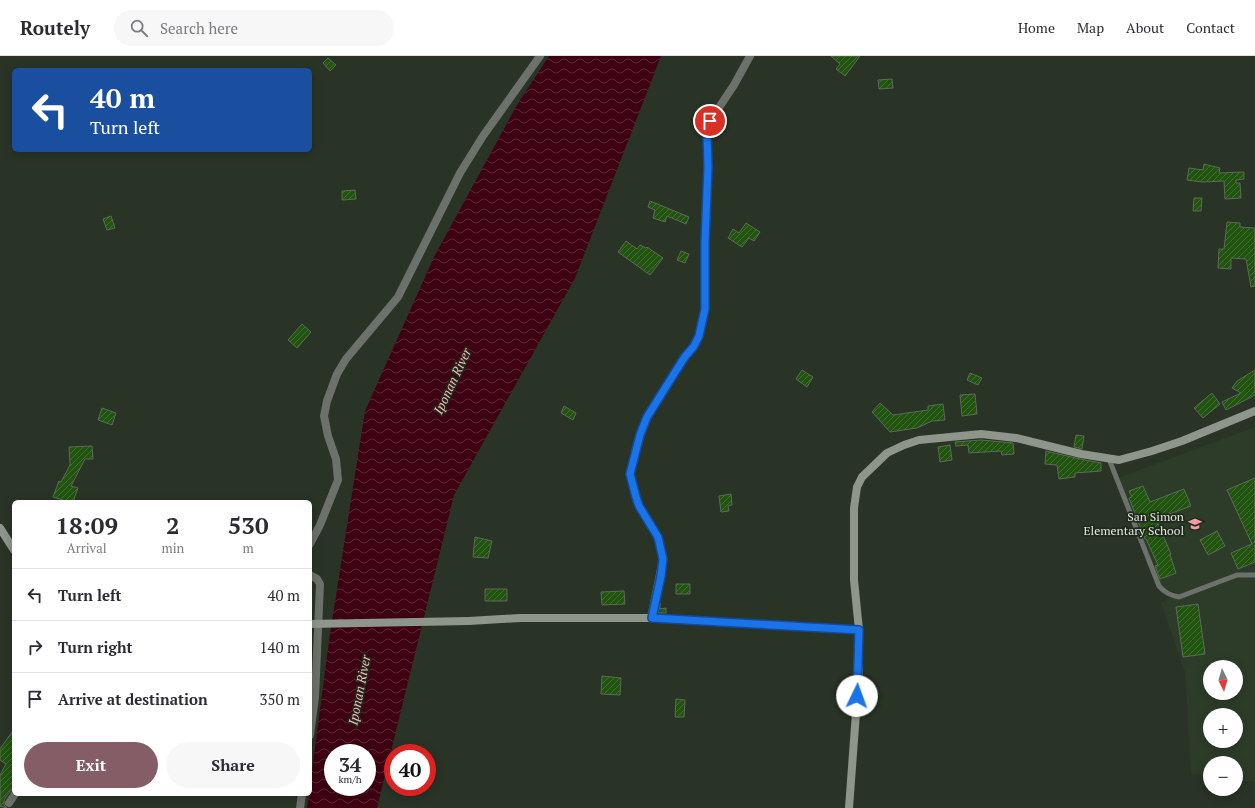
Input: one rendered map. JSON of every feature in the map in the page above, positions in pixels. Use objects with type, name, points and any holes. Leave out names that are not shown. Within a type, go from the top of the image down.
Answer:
[{"type":"street","points":[[312,540],[320,525],[338,480],[336,459],[328,436],[324,416],[327,401],[337,374],[346,359],[398,297],[460,173],[483,136],[540,56]]},
{"type":"street","points":[[652,618],[663,559],[658,537],[639,506],[630,474],[640,435],[647,417],[699,336],[705,309],[705,242],[708,167],[707,134],[710,121],[734,85],[750,56]]},
{"type":"street","points":[[849,808],[859,672],[859,630],[854,580],[854,508],[857,487],[862,477],[887,453],[919,440],[982,434],[1016,438],[1119,460],[1152,451],[1224,425],[1255,411]]},
{"type":"street","points":[[0,528],[12,547]]},
{"type":"street","points":[[312,576],[317,579],[320,584],[315,697],[312,720]]},
{"type":"street","points":[[312,624],[469,621],[520,618],[652,618],[859,630]]},
{"type":"street","points":[[9,803],[13,796]]},
{"type":"street","points":[[300,808],[302,796]]},
{"type":"lane","points":[[1109,459],[1159,586],[1164,592],[1179,597],[1237,575],[1255,575]]},
{"type":"shaded area","points":[[1255,427],[1255,782],[1243,781],[1243,756],[1203,756],[1203,775],[1191,774],[1185,672],[1161,603],[1177,593],[1158,587],[1118,478]]},
{"type":"water","name":"Iponan River","points":[[549,56],[661,56],[575,278],[454,495],[393,744],[384,744],[384,780],[377,808],[307,808],[309,796],[312,796],[312,770],[330,634],[365,411],[434,257],[517,105]]},
{"type":"building","points":[[831,56],[860,56],[845,76],[836,69],[840,64]]},
{"type":"building","points":[[328,58],[336,65],[330,71],[323,63]]},
{"type":"building","points":[[892,79],[893,88],[879,89],[878,80]]},
{"type":"building","points":[[1204,164],[1220,168],[1219,173],[1244,172],[1244,179],[1236,180],[1236,183],[1240,183],[1241,198],[1225,199],[1224,181],[1202,182],[1187,180],[1189,168],[1203,170]]},
{"type":"building","points":[[355,190],[356,199],[342,200],[342,191]]},
{"type":"building","points":[[1194,198],[1202,198],[1201,211],[1193,211]]},
{"type":"building","points":[[650,201],[689,217],[686,224],[667,216],[665,222],[653,218],[655,210],[648,207]]},
{"type":"building","points":[[111,216],[115,228],[107,230],[103,219]]},
{"type":"building","points":[[1227,222],[1240,223],[1240,227],[1255,228],[1255,286],[1251,287],[1246,259],[1231,258],[1231,269],[1218,268],[1219,249],[1224,249]]},
{"type":"building","points":[[746,223],[760,232],[754,241],[749,238],[742,247],[728,238],[733,229],[739,233]]},
{"type":"building","points":[[626,241],[637,249],[640,245],[646,248],[647,247],[663,258],[650,275],[618,252]]},
{"type":"building","points":[[681,251],[689,254],[685,263],[677,260]]},
{"type":"building","points":[[302,324],[311,332],[297,348],[288,340]]},
{"type":"building","points":[[802,370],[813,377],[807,387],[796,379]]},
{"type":"building","points":[[1255,370],[1255,395],[1226,410],[1222,402],[1241,393],[1232,388],[1237,381]]},
{"type":"building","points":[[970,373],[982,378],[978,385],[967,380]]},
{"type":"building","points":[[1212,393],[1220,404],[1203,418],[1194,408]]},
{"type":"building","points":[[975,394],[977,414],[962,416],[960,395]]},
{"type":"building","points":[[880,403],[893,415],[928,410],[928,406],[943,404],[945,420],[932,421],[917,428],[890,432],[872,412]]},
{"type":"building","points":[[564,406],[576,413],[573,420],[561,413]]},
{"type":"building","points":[[102,408],[116,413],[112,425],[98,420]]},
{"type":"building","points":[[1076,435],[1084,436],[1082,449],[1074,447]]},
{"type":"building","points":[[981,440],[1013,443],[1014,454],[1002,455],[1001,451],[969,453],[968,445],[956,446],[955,442]]},
{"type":"building","points":[[950,445],[952,460],[940,462],[938,447]]},
{"type":"building","points":[[92,446],[93,459],[85,459],[71,486],[78,488],[74,500],[63,500],[53,497],[59,481],[61,482],[70,465],[69,447]]},
{"type":"building","points":[[1046,451],[1101,463],[1101,471],[1075,473],[1075,477],[1059,479],[1057,465],[1045,464]]},
{"type":"building","points":[[1255,478],[1255,562],[1238,569],[1231,553],[1252,544],[1227,490]]},
{"type":"building","points":[[1143,486],[1150,502],[1184,489],[1191,506],[1156,519],[1171,554],[1170,555],[1176,573],[1160,579],[1155,566],[1158,565],[1145,539],[1129,498],[1132,497],[1129,491]]},
{"type":"building","points":[[731,494],[732,505],[728,506],[729,511],[721,512],[719,496]]},
{"type":"building","points":[[1217,531],[1225,546],[1208,555],[1200,540]]},
{"type":"building","points":[[475,537],[492,541],[488,558],[473,557]]},
{"type":"building","points":[[676,584],[690,584],[690,594],[676,594]]},
{"type":"building","points":[[485,589],[507,589],[507,601],[485,601]]},
{"type":"building","points":[[624,591],[625,604],[602,605],[601,592]]},
{"type":"building","points":[[660,603],[660,609],[666,608],[666,613],[658,613]]},
{"type":"building","points":[[1198,604],[1205,654],[1183,657],[1176,607]]},
{"type":"building","points":[[602,676],[621,678],[620,695],[601,694]]},
{"type":"building","points":[[676,699],[685,700],[684,717],[675,717]]},
{"type":"building","points":[[12,732],[12,790],[4,800],[4,805],[7,808],[0,806],[0,775],[6,764],[0,760],[0,749]]},
{"type":"place","name":"San Simon Elementary School","points":[[1195,524]]},
{"type":"route","points":[[710,121],[707,134],[708,167],[705,242],[705,309],[699,336],[647,417],[640,435],[630,474],[639,506],[658,537],[663,559],[652,618],[859,630],[859,672],[857,696]]}]
